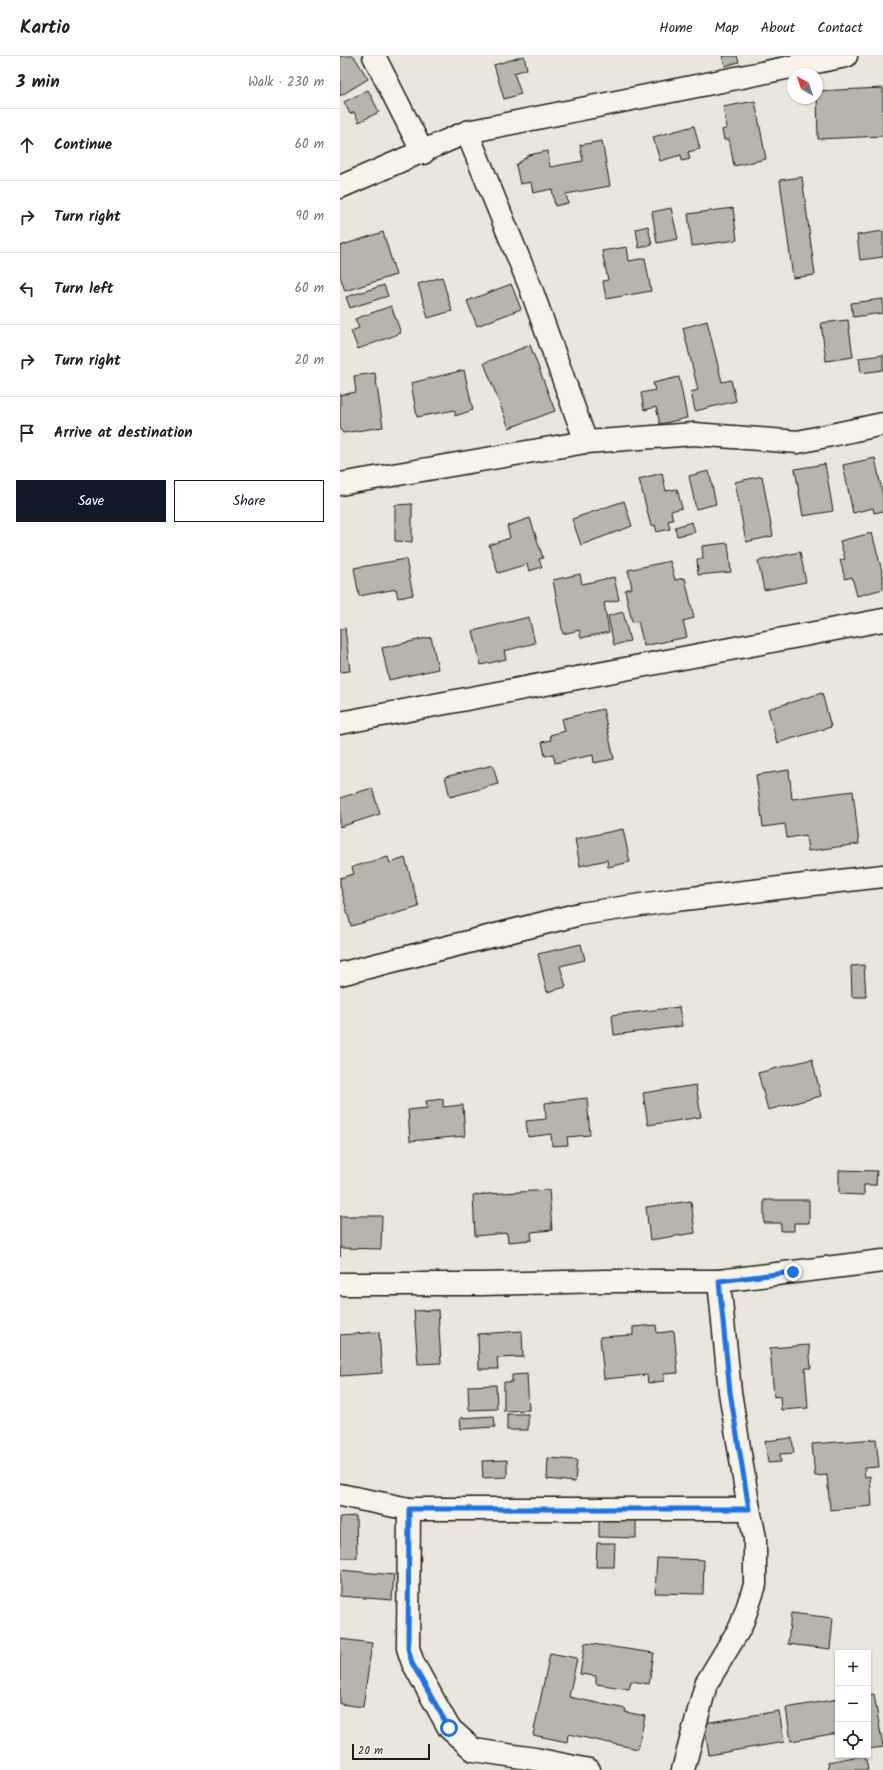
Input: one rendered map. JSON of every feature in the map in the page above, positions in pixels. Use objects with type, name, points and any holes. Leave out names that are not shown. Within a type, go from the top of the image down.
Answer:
[{"type":"street","points":[[374,56],[423,152]]},
{"type":"street","points":[[340,187],[467,132],[779,63],[846,56]]},
{"type":"street","points":[[467,132],[530,286],[586,442]]},
{"type":"street","points":[[340,484],[586,442],[694,434],[798,442],[883,424]]},
{"type":"street","points":[[340,723],[883,620]]},
{"type":"street","points":[[340,974],[580,914],[675,900],[883,876]]},
{"type":"street","points":[[340,1284],[719,1281],[883,1261]]},
{"type":"street","points":[[683,1770],[706,1684],[741,1626],[755,1585],[755,1538],[730,1392],[719,1281]]},
{"type":"street","points":[[340,1494],[409,1509],[749,1509]]},
{"type":"street","points":[[409,1509],[408,1648],[412,1663],[449,1728],[474,1750],[535,1759],[589,1770]]},
{"type":"building","points":[[340,56],[354,56],[368,79],[340,96]]},
{"type":"building","points":[[524,56],[527,69],[514,73],[521,94],[504,99],[494,65]]},
{"type":"building","points":[[722,56],[737,56],[739,62],[725,66]]},
{"type":"building","points":[[883,88],[883,136],[818,139],[817,104],[823,104],[823,91]]},
{"type":"building","points":[[368,90],[379,112],[359,122],[354,112],[350,114],[344,102]]},
{"type":"building","points":[[755,101],[766,159],[734,166],[729,139],[724,140],[722,130],[727,128],[723,107]]},
{"type":"building","points":[[694,126],[700,149],[688,152],[690,159],[682,161],[681,155],[660,161],[653,137]]},
{"type":"building","points":[[602,141],[610,186],[566,194],[568,203],[555,206],[552,189],[533,193],[531,182],[520,184],[516,165],[529,155],[548,151],[550,167],[583,161],[580,145]]},
{"type":"building","points":[[802,177],[815,275],[793,278],[780,180]]},
{"type":"building","points":[[671,208],[678,239],[657,243],[652,212]]},
{"type":"building","points":[[733,208],[737,240],[692,246],[688,214]]},
{"type":"building","points":[[648,226],[652,245],[639,248],[636,229]]},
{"type":"building","points":[[883,231],[883,257],[860,260],[857,235]]},
{"type":"building","points":[[383,232],[396,275],[345,291],[340,276],[340,246]]},
{"type":"building","points":[[627,247],[629,261],[645,258],[651,291],[606,299],[603,281],[608,280],[602,251]]},
{"type":"building","points":[[442,277],[452,311],[428,318],[418,284]]},
{"type":"building","points":[[511,284],[521,309],[477,326],[467,301]]},
{"type":"building","points":[[384,285],[388,296],[350,308],[346,297]]},
{"type":"building","points":[[883,299],[883,313],[853,317],[851,303]]},
{"type":"building","points":[[391,306],[401,333],[358,349],[351,331],[359,328],[355,319]]},
{"type":"building","points":[[848,320],[853,357],[826,361],[821,323]]},
{"type":"building","points":[[707,321],[722,382],[731,380],[736,401],[695,411],[691,392],[698,390],[683,328]]},
{"type":"building","points":[[530,345],[555,411],[509,428],[484,363]]},
{"type":"building","points":[[883,355],[883,370],[861,373],[859,358]]},
{"type":"building","points":[[464,370],[473,410],[455,416],[455,410],[417,417],[411,383]]},
{"type":"building","points":[[375,373],[383,427],[343,433],[340,429],[340,395],[356,392],[354,376]]},
{"type":"building","points":[[679,377],[687,418],[660,424],[656,407],[644,410],[641,393],[655,390],[653,383]]},
{"type":"building","points":[[875,458],[883,496],[883,511],[874,513],[873,508],[853,513],[843,465]]},
{"type":"building","points":[[825,464],[833,511],[803,516],[795,469]]},
{"type":"building","points":[[709,471],[716,504],[696,509],[689,476]]},
{"type":"building","points":[[662,473],[666,491],[677,489],[682,508],[671,511],[673,520],[668,521],[670,529],[657,532],[655,525],[651,526],[639,479]]},
{"type":"building","points":[[762,476],[773,536],[746,542],[735,482]]},
{"type":"building","points":[[624,501],[632,526],[581,545],[572,519]]},
{"type":"building","points":[[412,504],[412,542],[395,541],[395,505]]},
{"type":"building","points":[[530,518],[543,558],[539,559],[542,567],[529,571],[527,564],[498,573],[489,545],[510,538],[507,526]]},
{"type":"building","points":[[692,522],[695,532],[677,536],[675,527]]},
{"type":"building","points":[[872,533],[883,575],[883,589],[857,596],[852,577],[845,579],[840,560],[845,559],[840,541]]},
{"type":"building","points":[[728,543],[731,572],[698,575],[697,559],[703,559],[702,546]]},
{"type":"building","points":[[800,552],[806,582],[764,590],[758,561]]},
{"type":"building","points":[[406,559],[413,595],[398,598],[396,589],[359,596],[354,568]]},
{"type":"building","points":[[670,561],[675,580],[685,578],[694,618],[683,621],[687,637],[644,646],[638,621],[632,622],[625,590],[632,588],[628,570]]},
{"type":"building","points":[[580,574],[582,584],[614,577],[619,600],[604,603],[609,632],[581,638],[579,630],[563,634],[553,580]]},
{"type":"building","points":[[623,612],[630,641],[614,645],[608,616]]},
{"type":"building","points":[[529,617],[535,643],[504,651],[506,659],[481,665],[473,631]]},
{"type":"building","points":[[345,628],[350,671],[340,672],[340,629]]},
{"type":"building","points":[[431,637],[438,669],[389,680],[382,648]]},
{"type":"building","points":[[822,693],[831,727],[777,743],[768,709]]},
{"type":"building","points":[[603,709],[614,759],[594,763],[593,755],[555,763],[553,754],[545,756],[542,742],[551,740],[550,735],[565,731],[562,719]]},
{"type":"building","points":[[493,765],[498,784],[450,797],[445,777]]},
{"type":"building","points":[[789,770],[792,799],[853,791],[859,844],[808,851],[806,835],[787,838],[785,824],[763,827],[756,775]]},
{"type":"building","points":[[372,788],[380,814],[340,827],[340,798]]},
{"type":"building","points":[[623,829],[630,862],[608,867],[607,860],[580,866],[575,839]]},
{"type":"building","points":[[388,857],[390,863],[405,858],[419,907],[351,926],[340,885],[340,878],[354,874],[352,867]]},
{"type":"building","points":[[581,944],[585,960],[560,966],[566,987],[547,992],[538,954]]},
{"type":"building","points":[[864,965],[866,997],[852,997],[851,966]]},
{"type":"building","points":[[679,1007],[682,1026],[614,1035],[612,1015]]},
{"type":"building","points":[[812,1059],[821,1096],[768,1110],[758,1073]]},
{"type":"building","points":[[696,1085],[701,1117],[648,1125],[643,1093]]},
{"type":"building","points":[[587,1098],[590,1135],[567,1137],[568,1145],[552,1146],[551,1134],[528,1137],[526,1121],[546,1119],[545,1103]]},
{"type":"building","points":[[443,1099],[443,1107],[463,1105],[465,1136],[410,1141],[408,1110],[427,1108],[426,1101]]},
{"type":"building","points":[[839,1170],[877,1171],[876,1185],[864,1185],[864,1195],[839,1194]]},
{"type":"building","points":[[549,1190],[552,1230],[531,1232],[532,1240],[508,1242],[507,1233],[475,1236],[473,1195]]},
{"type":"building","points":[[764,1200],[809,1200],[809,1223],[794,1223],[794,1231],[781,1231],[781,1223],[764,1223]]},
{"type":"building","points":[[691,1201],[695,1233],[650,1240],[646,1207]]},
{"type":"building","points":[[340,1216],[382,1216],[381,1249],[340,1248]]},
{"type":"building","points":[[438,1310],[441,1363],[418,1364],[414,1311]]},
{"type":"building","points":[[656,1325],[657,1333],[674,1331],[678,1373],[664,1374],[664,1381],[648,1383],[647,1375],[604,1379],[600,1337],[633,1335],[633,1327]]},
{"type":"building","points":[[522,1331],[523,1357],[497,1358],[498,1369],[479,1369],[478,1334]]},
{"type":"building","points":[[379,1332],[382,1373],[340,1376],[340,1335]]},
{"type":"building","points":[[809,1345],[811,1368],[805,1368],[808,1408],[781,1410],[780,1396],[774,1397],[770,1348]]},
{"type":"building","points":[[527,1374],[529,1410],[504,1411],[504,1382],[512,1382],[512,1375]]},
{"type":"building","points":[[496,1385],[497,1409],[469,1410],[468,1386]]},
{"type":"building","points":[[507,1414],[528,1414],[528,1430],[507,1430]]},
{"type":"building","points":[[494,1416],[495,1427],[461,1429],[460,1418]]},
{"type":"building","points":[[792,1438],[794,1453],[780,1454],[781,1462],[768,1463],[765,1441]]},
{"type":"building","points":[[876,1439],[879,1467],[864,1468],[865,1477],[870,1476],[872,1506],[830,1510],[827,1475],[815,1476],[812,1444]]},
{"type":"building","points":[[548,1458],[577,1460],[575,1482],[547,1479]]},
{"type":"building","points":[[507,1460],[507,1477],[483,1478],[482,1461]]},
{"type":"building","points":[[356,1516],[357,1558],[340,1558],[340,1517]]},
{"type":"building","points":[[599,1518],[636,1519],[636,1538],[599,1537]]},
{"type":"building","points":[[597,1543],[615,1543],[614,1567],[596,1567]]},
{"type":"building","points":[[657,1558],[704,1560],[703,1594],[655,1593]]},
{"type":"building","points":[[340,1570],[394,1575],[392,1600],[340,1596]]},
{"type":"building","points":[[791,1613],[833,1618],[830,1649],[788,1644]]},
{"type":"building","points":[[340,1639],[372,1643],[363,1707],[340,1704]]},
{"type":"building","points":[[585,1643],[654,1653],[649,1684],[631,1681],[629,1689],[596,1684],[596,1676],[580,1674]]},
{"type":"building","points":[[550,1653],[577,1658],[569,1697],[626,1709],[625,1712],[645,1716],[638,1749],[568,1734],[567,1742],[533,1735]]},
{"type":"building","points":[[871,1694],[874,1694],[883,1747],[871,1749],[871,1722]]},
{"type":"building","points":[[835,1700],[835,1734],[791,1741],[786,1708]]},
{"type":"building","points":[[779,1711],[784,1742],[709,1755],[704,1723]]},
{"type":"building","points":[[849,1758],[866,1758],[868,1770],[829,1770],[828,1762]]},
{"type":"route","points":[[449,1728],[412,1663],[408,1648],[410,1592],[409,1509],[749,1509],[738,1430],[730,1392],[719,1281],[793,1272]]}]
